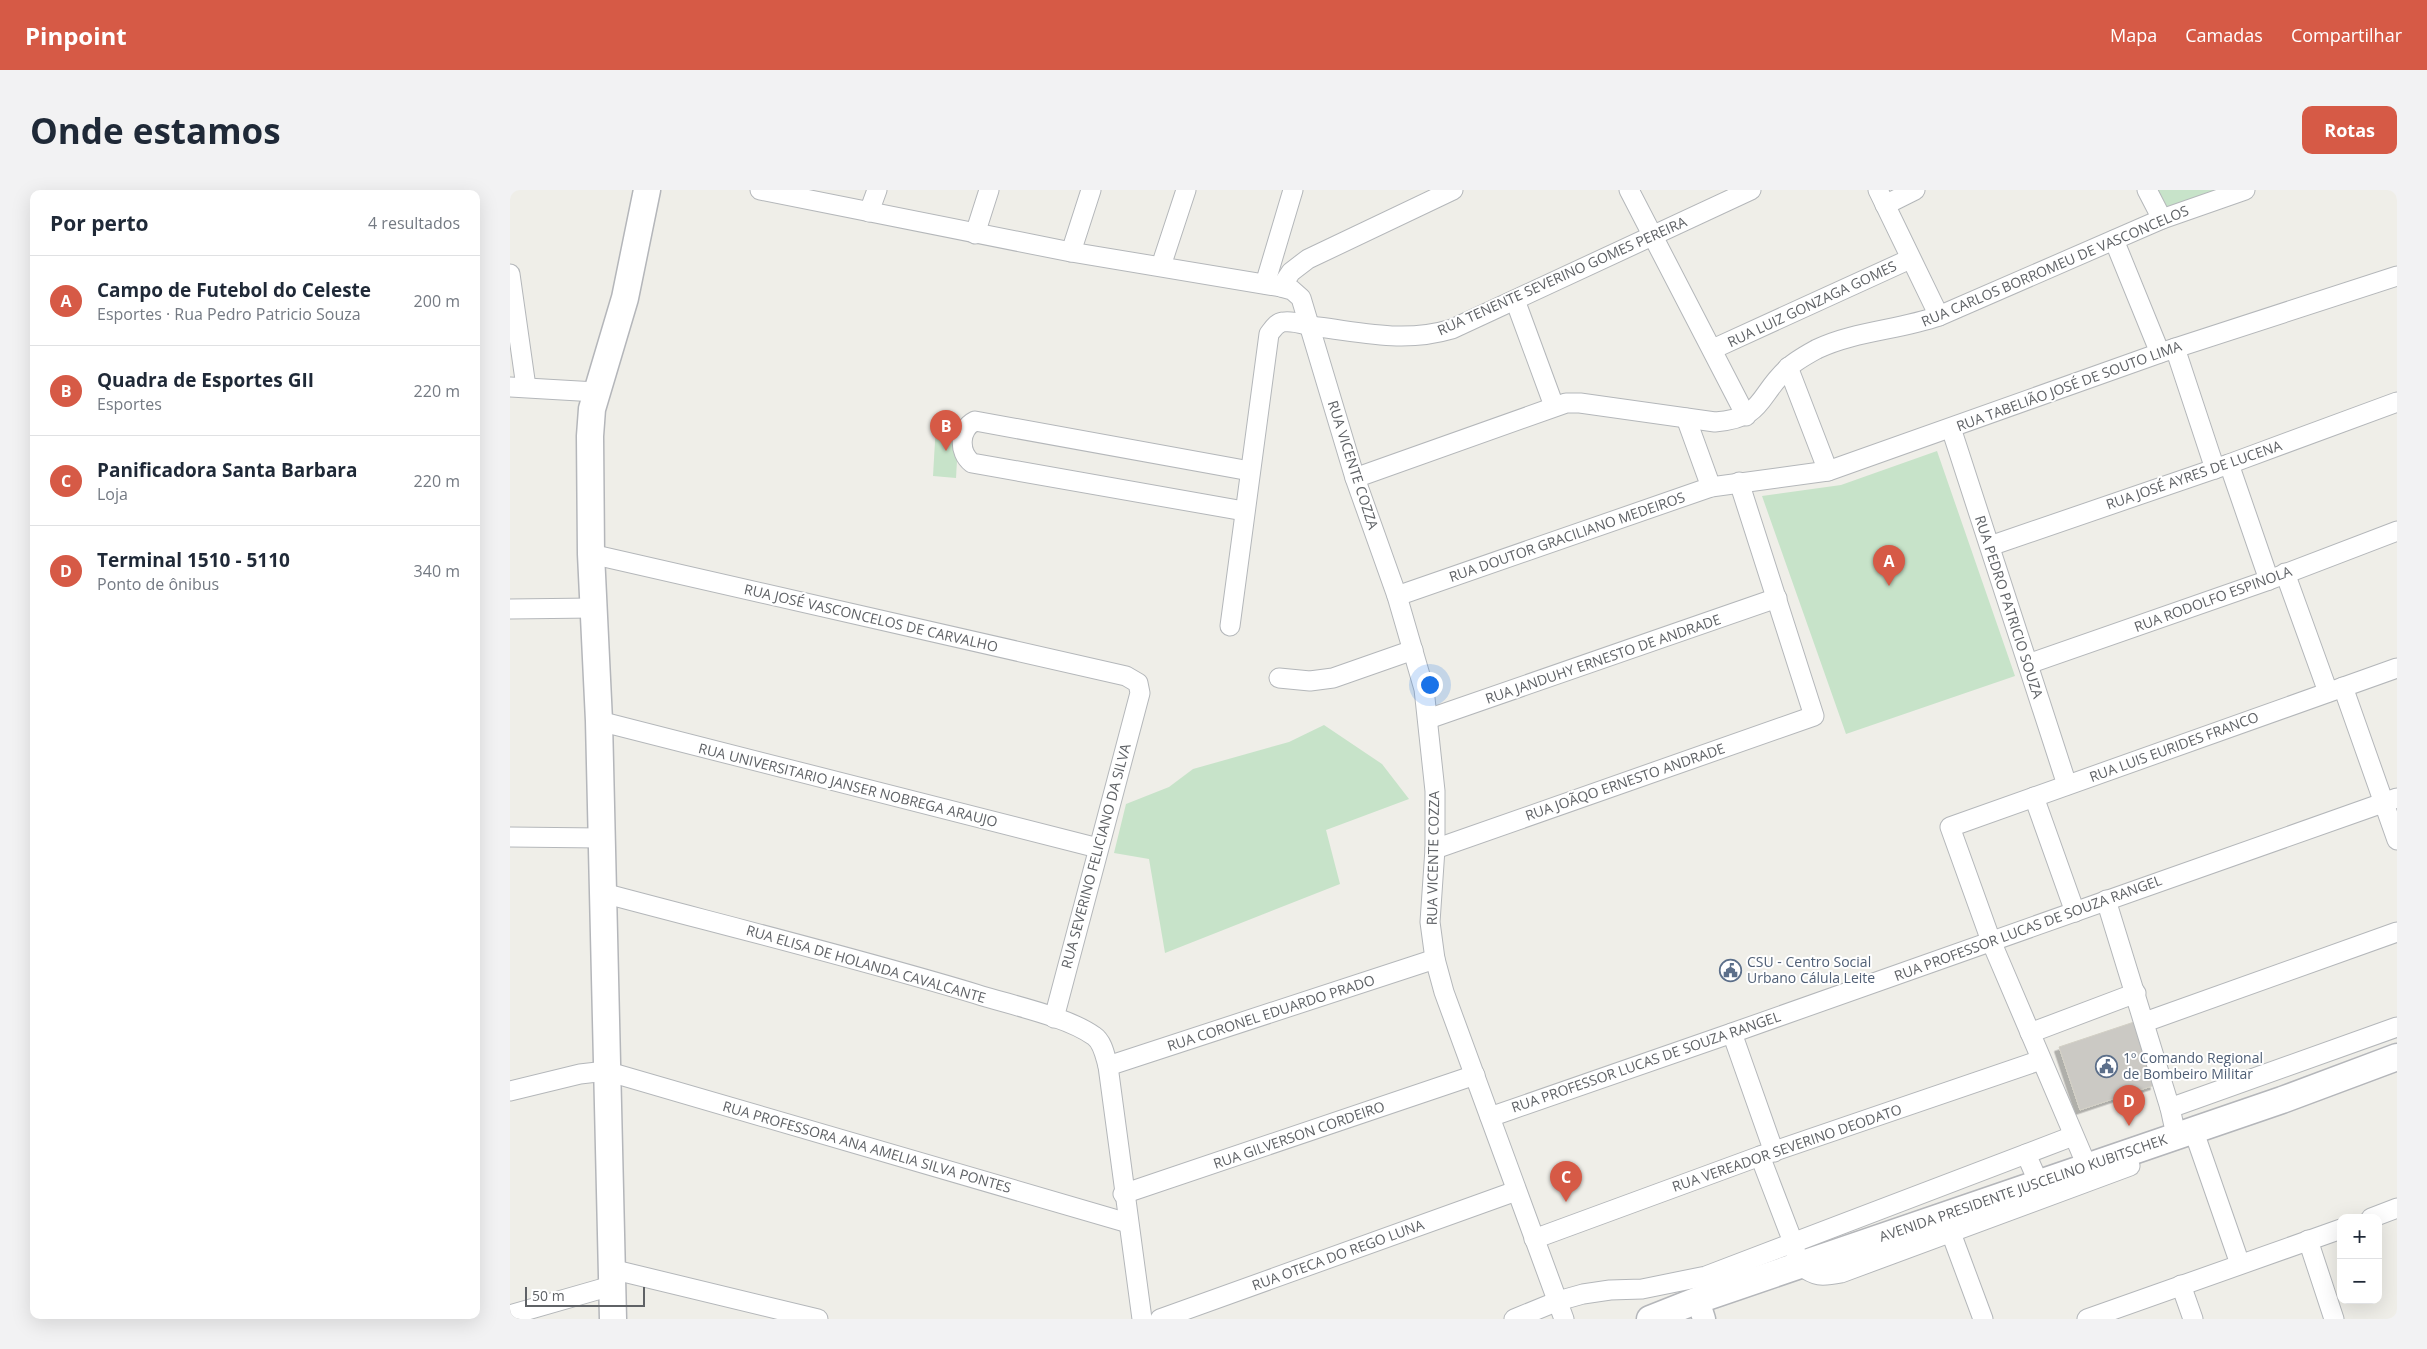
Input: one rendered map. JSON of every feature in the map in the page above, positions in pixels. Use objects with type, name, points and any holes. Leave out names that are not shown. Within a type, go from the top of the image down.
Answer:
[{"type":"main road","points":[[613,1319],[603,892],[600,838],[599,721],[591,554],[590,436],[596,392],[632,300],[647,190]]},
{"type":"main road","name":"AVENIDA PRESIDENTE JUSCELINO KUBITSCHEK","points":[[1650,1319],[1701,1310],[1796,1254],[1919,1234],[1953,1223],[2041,1190],[2086,1166],[2189,1135],[2282,1100],[2313,1094],[2397,1057]]},
{"type":"street","points":[[764,190],[1071,252],[1273,285],[1308,259],[1453,190]]},
{"type":"street","points":[[869,212],[877,190]]},
{"type":"street","points":[[975,234],[989,190]]},
{"type":"street","points":[[1071,252],[1091,190]]},
{"type":"street","points":[[1161,266],[1186,190]]},
{"type":"street","points":[[1273,285],[1293,190]]},
{"type":"street","points":[[1355,478],[1554,406],[1580,402],[1715,422],[1746,416],[1629,190]]},
{"type":"street","name":"RUA TENENTE SEVERINO GOMES PEREIRA","points":[[1250,471],[1269,334],[1276,325],[1282,322],[1292,322],[1309,326],[1407,338],[1430,336],[1452,329],[1751,190]]},
{"type":"street","points":[[1915,190],[1882,197],[1910,259],[1939,316]]},
{"type":"street","points":[[2147,190],[2162,219]]},
{"type":"street","name":"RUA CARLOS BORROMEU DE VASCONCELOS","points":[[1746,416],[1758,406],[1788,368],[1816,349],[1842,340],[1918,324],[2162,219],[2245,190]]},
{"type":"street","points":[[2114,240],[2222,466],[2390,800],[2397,840]]},
{"type":"street","name":"RUA LUIZ GONZAGA GOMES","points":[[1713,349],[1910,259]]},
{"type":"street","points":[[510,274],[518,387],[596,392]]},
{"type":"street","name":"RUA TABELIÃO JOSÉ DE SOUTO LIMA","points":[[1739,482],[1828,471],[2167,351],[2397,276]]},
{"type":"street","name":"RUA VICENTE COZZA","points":[[1273,285],[1292,290],[1302,298],[1355,478],[1397,596],[1424,689],[1435,791],[1435,849],[1430,922],[1435,959],[1444,992],[1564,1319]]},
{"type":"street","points":[[1515,300],[1554,406]]},
{"type":"street","points":[[1788,368],[1828,471]]},
{"type":"street","name":"RUA JOSÉ AYRES DE LUCENA","points":[[1990,546],[2222,466],[2397,402]]},
{"type":"street","points":[[1686,418],[1711,487]]},
{"type":"street","points":[[1230,626],[1250,471],[975,421],[968,425],[964,434],[962,451],[965,458],[972,463],[1244,511]]},
{"type":"street","name":"RUA PEDRO PATRICIO SOUZA","points":[[1951,428],[2067,785]]},
{"type":"street","points":[[1739,482],[1777,598]]},
{"type":"street","name":"RUA DOUTOR GRACILIANO MEDEIROS","points":[[1397,596],[1711,487],[1739,482]]},
{"type":"street","name":"RUA RODOLFO ESPINOLA","points":[[2028,664],[2277,577],[2397,531]]},
{"type":"street","name":"RUA JOSÉ VASCONCELOS DE CARVALHO","points":[[591,554],[1126,676],[1138,683],[1140,693]]},
{"type":"street","name":"RUA JOÃQO ERNESTO ANDRADE","points":[[1435,849],[1814,716],[1777,598]]},
{"type":"street","name":"RUA JANDUHY ERNESTO DE ANDRADE","points":[[1428,719],[1777,598]]},
{"type":"street","points":[[510,609],[593,608]]},
{"type":"street","points":[[1279,678],[1310,681],[1333,678],[1413,650]]},
{"type":"street","name":"RUA LUIS EURIDES FRANCO","points":[[1991,941],[1950,827],[2397,668]]},
{"type":"street","name":"RUA SEVERINO FELICIANO DA SILVA","points":[[1054,1018],[1140,693]]},
{"type":"street","name":"RUA UNIVERSITARIO JANSER NOBREGA ARAUJO","points":[[599,721],[1098,848]]},
{"type":"street","points":[[2034,796],[2075,912]]},
{"type":"street","name":"RUA PROFESSOR LUCAS DE SOUZA RANGEL","points":[[1490,1117],[2390,800]]},
{"type":"street","points":[[510,837],[600,838]]},
{"type":"street","name":"RUA ELISA DE HOLANDA CAVALCANTE","points":[[603,892],[924,978],[1054,1018],[1096,1037],[1103,1048],[1108,1066],[1123,1194],[1142,1319]]},
{"type":"street","points":[[2106,900],[2136,992],[2170,1108],[2189,1135],[2240,1264]]},
{"type":"street","points":[[2145,1022],[2397,932]]},
{"type":"street","points":[[1991,941],[2086,1166]]},
{"type":"street","name":"RUA CORONEL EDUARDO PRADO","points":[[1108,1066],[1435,959]]},
{"type":"street","points":[[2030,1033],[2136,992]]},
{"type":"street","points":[[2170,1108],[2397,1027]]},
{"type":"street","points":[[1732,1033],[1796,1254]]},
{"type":"street","name":"RUA VEREADOR SEVERINO DEODATO","points":[[1534,1239],[1767,1154],[2041,1060]]},
{"type":"street","points":[[2277,1070],[2282,1100]]},
{"type":"street","points":[[2026,1154],[2041,1190],[2189,1135],[2313,1094],[2397,1070]]},
{"type":"street","points":[[510,1091],[562,1078],[606,1071]]},
{"type":"street","name":"RUA PROFESSORA ANA AMELIA SILVA PONTES","points":[[606,1071],[1128,1223]]},
{"type":"street","name":"RUA GILVERSON CORDEIRO","points":[[1123,1194],[1475,1075]]},
{"type":"street","points":[[1514,1319],[1558,1301],[1610,1290],[1642,1289],[1706,1276],[1796,1254],[1946,1184],[2074,1136]]},
{"type":"street","points":[[1946,1184],[1953,1223],[1983,1319]]},
{"type":"street","name":"RUA OTECA DO REGO LUNA","points":[[1160,1319],[1516,1191]]},
{"type":"street","points":[[2381,1214],[2397,1208]]},
{"type":"street","points":[[2087,1319],[2337,1229]]},
{"type":"street","points":[[2308,1240],[2334,1319]]},
{"type":"street","points":[[510,1315],[611,1278],[818,1319]]},
{"type":"street","points":[[2181,1285],[2193,1319]]},
{"type":"green space","points":[[2158,190],[2222,190],[2168,209]]},
{"type":"green space","points":[[936,424],[959,425],[956,478],[933,476]]},
{"type":"green space","points":[[1937,451],[2015,676],[1846,734],[1762,496],[1841,485]]},
{"type":"green space","points":[[1324,725],[1382,764],[1409,799],[1326,830],[1340,884],[1165,953],[1149,859],[1114,853],[1126,804],[1169,787],[1193,769],[1289,742]]},
{"type":"building","name":"1º Comando Regional de Bombeiro Militar","points":[[2134,1022],[2155,1085],[2080,1110],[2059,1047]]},
{"type":"place","name":"Quadra de Esportes GII","points":[[946,451]]},
{"type":"place","name":"Campo de Futebol do Celeste","points":[[1889,586]]},
{"type":"place","name":"CSU - Centro Social Urbano Cálula Leite","points":[[1731,970]]},
{"type":"place","name":"1º Comando Regional de Bombeiro Militar","points":[[2107,1066]]},
{"type":"place","name":"Terminal 1510 - 5110","points":[[2129,1126]]},
{"type":"place","name":"Panificadora Santa Barbara","points":[[1566,1202]]}]
